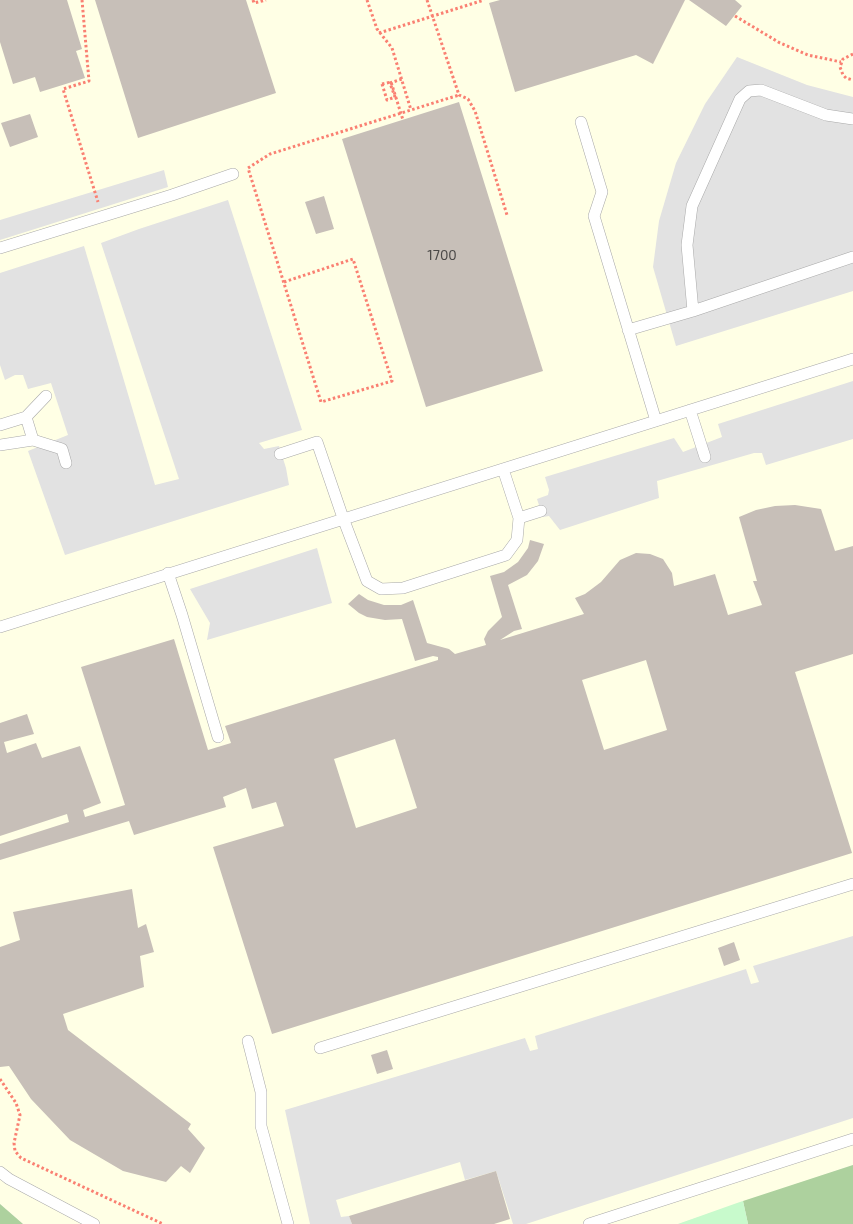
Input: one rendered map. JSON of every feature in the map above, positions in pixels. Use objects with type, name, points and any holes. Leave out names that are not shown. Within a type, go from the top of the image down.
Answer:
[{"type":"lane","points":[[693,311],[686,245],[692,206],[740,100],[749,91],[761,90],[826,115],[853,119]]},
{"type":"lane","points":[[581,122],[602,192],[594,216],[656,421]]},
{"type":"lane","points":[[0,248],[103,217],[233,174]]},
{"type":"lane","points":[[628,330],[693,311],[853,257]]},
{"type":"lane","points":[[0,626],[853,358]]},
{"type":"lane","points":[[0,425],[26,417],[46,396]]},
{"type":"lane","points":[[690,410],[705,457]]},
{"type":"lane","points":[[26,417],[33,440]]},
{"type":"lane","points":[[0,444],[33,440],[62,449],[66,463]]},
{"type":"lane","points":[[280,454],[317,442],[342,518],[367,581],[381,589],[403,588],[506,555],[517,540],[519,518],[503,468]]},
{"type":"lane","points":[[519,518],[541,511]]},
{"type":"lane","points":[[168,573],[218,737]]},
{"type":"lane","points":[[320,1048],[853,884]]},
{"type":"lane","points":[[248,1041],[261,1092],[261,1126],[288,1224]]},
{"type":"lane","points":[[589,1224],[853,1139]]},
{"type":"lane","points":[[0,1172],[9,1180],[94,1224]]},
{"type":"path","points":[[82,0],[89,80],[63,89],[103,217]]},
{"type":"path","points":[[253,0],[254,3],[266,0]]},
{"type":"path","points":[[367,0],[379,33],[392,48],[412,110]]},
{"type":"path","points":[[427,0],[459,95]]},
{"type":"path","points":[[379,33],[484,0]]},
{"type":"path","points":[[736,16],[780,43],[808,54],[841,62]]},
{"type":"path","points":[[853,54],[846,56],[841,62],[840,71],[846,78],[853,80]]},
{"type":"path","points":[[402,80],[396,81],[390,83],[395,98],[387,100],[382,84],[391,82],[394,91],[403,120]]},
{"type":"path","points":[[284,282],[353,259],[392,380],[321,402],[248,168],[270,154],[459,95],[468,99],[475,111],[507,215]]},
{"type":"path","points":[[0,1079],[16,1103],[20,1115],[14,1144],[15,1151],[21,1158],[163,1224]]},
{"type":"shaded area","points":[[0,0],[853,0],[853,1165],[678,1224],[23,1224],[0,1204]]},
{"type":"shaded area","points":[[737,57],[807,85],[853,97],[853,291],[676,346],[653,267],[659,221],[676,163],[705,104]]},
{"type":"shaded area","points":[[164,170],[168,187],[0,240],[0,220]]},
{"type":"shaded area","points":[[228,200],[302,430],[259,443],[264,449],[279,446],[289,485],[65,555],[28,451],[68,435],[51,383],[28,389],[23,375],[15,375],[5,380],[0,365],[0,273],[84,246],[155,485],[179,479],[101,243]]},
{"type":"shaded area","points":[[853,381],[853,439],[766,465],[762,453],[754,453],[657,481],[659,498],[560,530],[549,516],[543,517],[537,499],[548,495],[549,490],[545,477],[674,438],[683,452],[722,437],[718,424]]},
{"type":"shaded area","points":[[317,548],[332,603],[207,640],[210,623],[190,589]]},
{"type":"shaded area","points":[[853,936],[853,1118],[526,1224],[513,1224],[496,1171],[465,1180],[460,1162],[336,1200],[341,1217],[349,1216],[352,1224],[310,1224],[285,1110],[525,1038],[530,1051],[538,1049],[535,1036],[746,969],[751,984],[759,982],[753,966]]},
{"type":"green space","points":[[853,1165],[853,1224],[748,1224],[743,1201]]},
{"type":"green space","points":[[743,1201],[748,1224],[678,1224],[737,1203]]},
{"type":"green space","points":[[0,1204],[23,1224],[0,1224]]},
{"type":"building","points":[[0,0],[67,0],[82,49],[76,51],[85,78],[40,92],[35,77],[13,84],[0,42]]},
{"type":"building","points":[[95,0],[246,0],[276,93],[138,138]]},
{"type":"building","points":[[500,0],[685,0],[653,64],[636,55],[515,92],[489,3]]},
{"type":"building","points":[[689,0],[735,0],[742,6],[726,26]]},
{"type":"building","points":[[459,102],[543,371],[426,407],[342,139]]},
{"type":"building","points":[[30,114],[38,137],[10,147],[1,123]]},
{"type":"building","points":[[324,196],[334,229],[316,234],[305,202]]},
{"type":"building","points":[[795,505],[821,509],[835,551],[853,546],[853,654],[795,672],[852,853],[272,1034],[213,847],[284,826],[276,802],[252,809],[246,788],[223,797],[226,807],[134,835],[129,821],[0,860],[0,844],[69,822],[67,814],[0,836],[0,723],[27,714],[34,734],[4,742],[7,753],[36,743],[42,758],[80,746],[101,803],[83,810],[85,817],[125,805],[81,667],[174,639],[208,750],[231,743],[225,726],[438,660],[438,657],[433,656],[415,661],[402,619],[385,620],[367,617],[359,613],[348,604],[359,594],[368,600],[384,605],[401,605],[413,600],[427,643],[449,649],[455,654],[486,645],[484,639],[488,631],[502,617],[490,576],[504,572],[518,562],[528,548],[530,540],[544,544],[538,561],[527,575],[508,585],[522,629],[514,631],[500,640],[584,614],[575,598],[585,594],[601,582],[620,560],[636,553],[650,554],[663,559],[672,573],[674,586],[715,574],[728,615],[762,605],[753,581],[757,581],[739,517],[756,510],[775,506]],"holes":[[[646,660],[667,730],[604,750],[582,680]],[[395,739],[417,808],[356,828],[334,759]]]},
{"type":"building","points":[[132,889],[138,928],[146,924],[154,952],[140,956],[144,987],[63,1014],[68,1030],[191,1124],[188,1129],[205,1148],[190,1173],[181,1166],[166,1182],[123,1171],[70,1140],[31,1099],[9,1066],[0,1067],[0,947],[20,940],[13,912]]},
{"type":"building","points":[[734,942],[740,960],[724,966],[718,948]]},
{"type":"building","points":[[387,1050],[393,1069],[377,1074],[371,1055]]},
{"type":"building","points":[[496,1171],[510,1219],[494,1224],[352,1224],[349,1216]]}]
